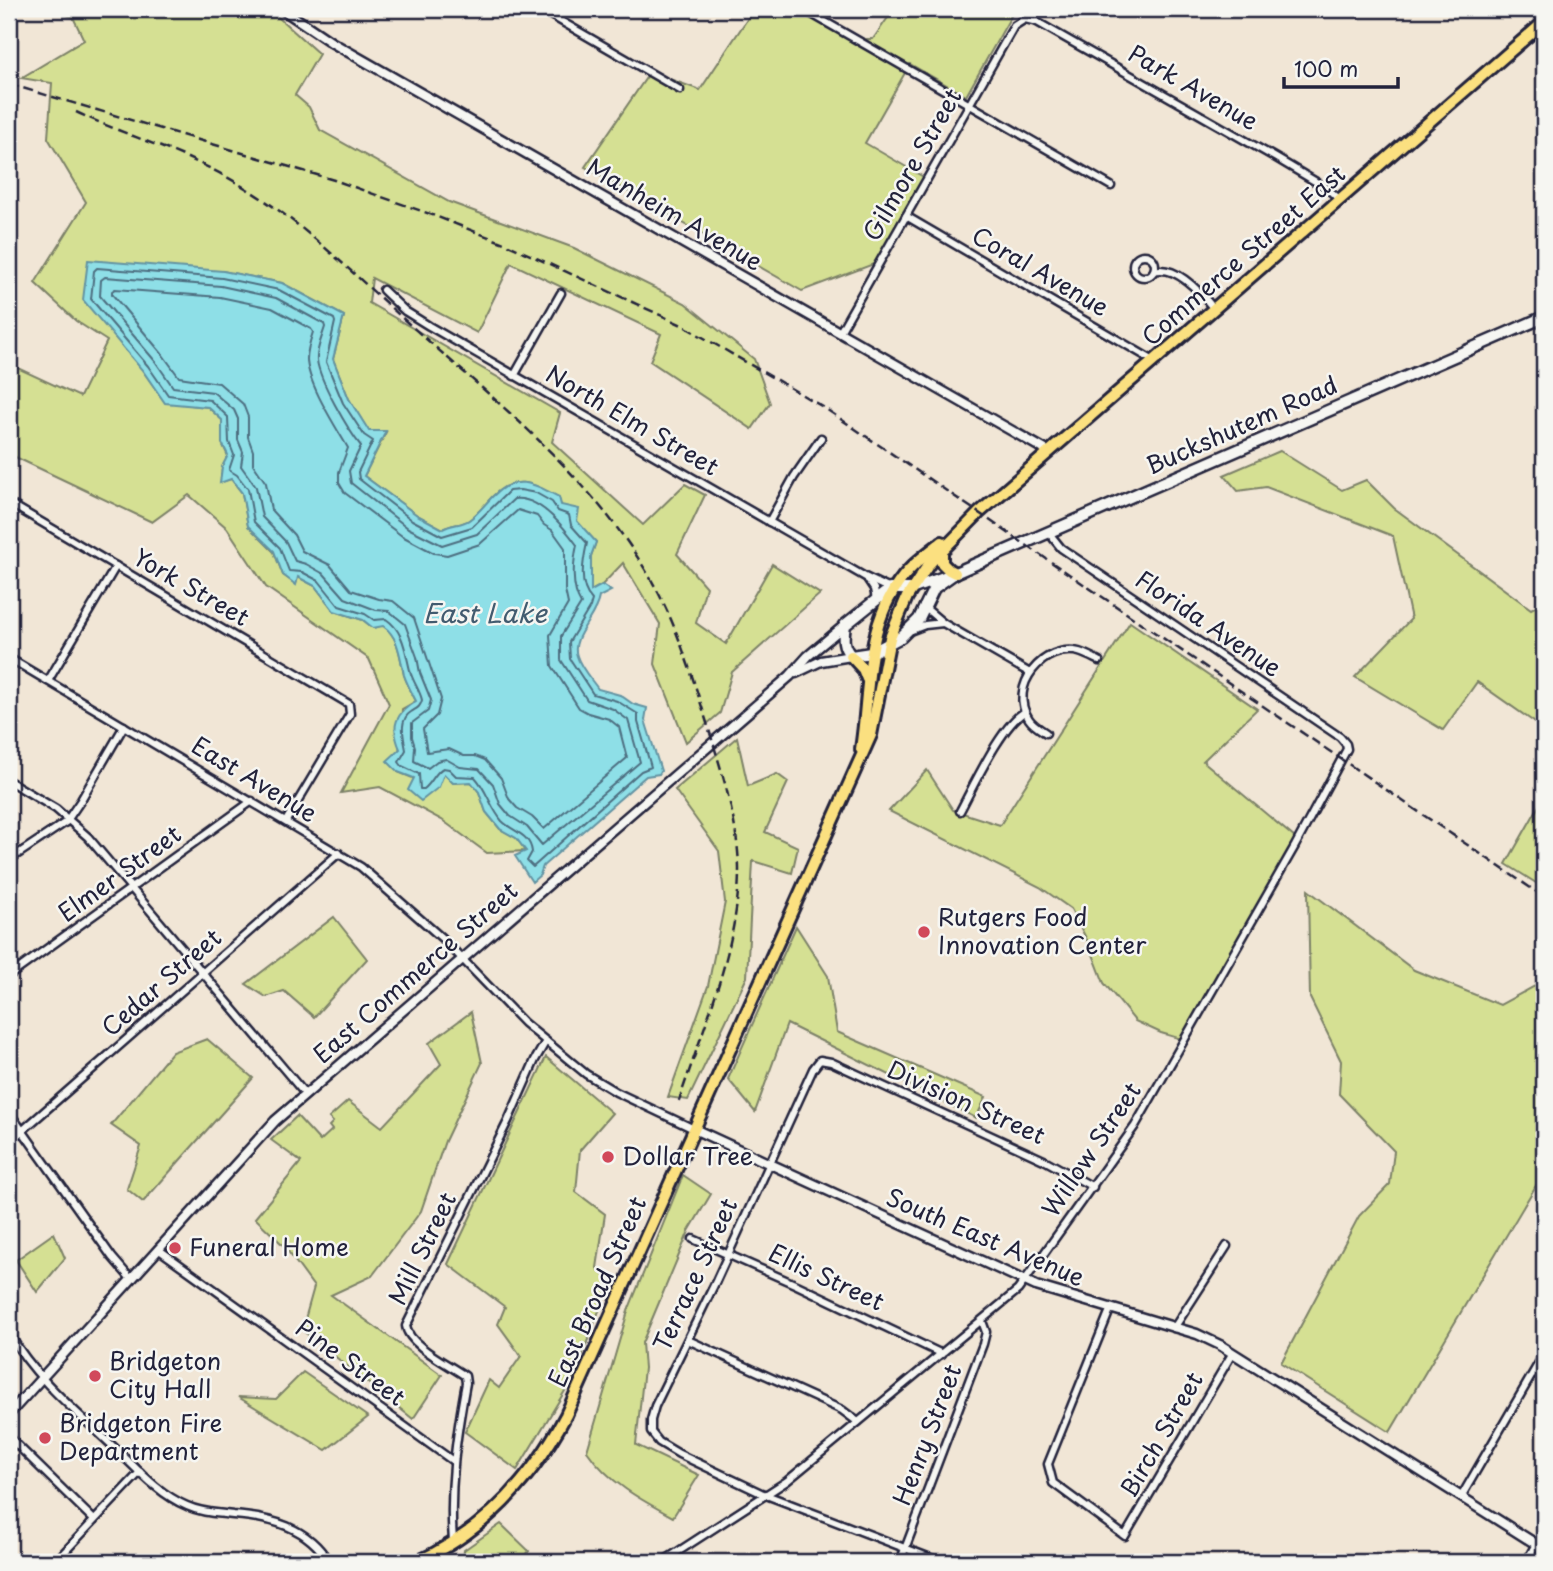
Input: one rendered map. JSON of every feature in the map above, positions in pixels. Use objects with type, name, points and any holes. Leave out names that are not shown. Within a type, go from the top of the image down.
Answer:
[{"type":"highway","name":"Commerce Street East","points":[[911,589],[942,550],[971,521],[1544,22]]},
{"type":"highway","name":"Commerce Street East","points":[[893,588],[921,559],[971,521]]},
{"type":"highway","points":[[942,550],[944,567],[955,573]]},
{"type":"highway","name":"East Broad Street","points":[[417,1562],[475,1527],[511,1495],[535,1466],[557,1432],[871,735],[871,653],[884,608],[893,588]]},
{"type":"highway","name":"East Broad Street","points":[[872,689],[911,589]]},
{"type":"highway","points":[[851,656],[863,669],[872,689]]},
{"type":"main road","name":"Buckshutem Road","points":[[911,589],[1049,533],[1544,317]]},
{"type":"main road","points":[[845,625],[843,643],[851,656],[871,653],[889,645],[916,623],[934,588],[955,573]]},
{"type":"main road","points":[[893,588],[911,589],[923,606]]},
{"type":"main road","name":"Commerce Street East","points":[[845,625],[893,588]]},
{"type":"street","name":"Manheim Avenue","points":[[282,9],[331,42],[1049,452]]},
{"type":"street","points":[[540,9],[680,90]]},
{"type":"street","points":[[803,9],[1111,186]]},
{"type":"street","name":"Gilmore Street","points":[[840,332],[1014,26],[1023,20]]},
{"type":"street","name":"Park Avenue","points":[[1023,20],[1037,22],[1085,49],[1328,188],[1340,200]]},
{"type":"street","name":"Coral Avenue","points":[[906,216],[1154,361]]},
{"type":"street","points":[[1154,271],[1160,269],[1177,276],[1197,289],[1213,309]]},
{"type":"street","name":"North Elm Street","points":[[383,290],[405,311],[514,376],[867,578],[893,588]]},
{"type":"street","points":[[514,376],[561,293]]},
{"type":"street","points":[[769,522],[794,477],[821,438]]},
{"type":"street","name":"York Street","points":[[9,503],[344,700],[351,708],[286,821]]},
{"type":"street","name":"Florida Avenue","points":[[1049,533],[1061,548],[1340,737],[1346,744]]},
{"type":"street","points":[[48,681],[116,566]]},
{"type":"street","points":[[867,578],[874,589],[876,600]]},
{"type":"street","points":[[923,606],[943,623],[1030,673]]},
{"type":"street","points":[[901,637],[920,626],[943,623]]},
{"type":"street","name":"East Commerce Street","points":[[41,1379],[243,1154],[306,1095],[790,676],[808,656],[845,625]]},
{"type":"street","points":[[1046,733],[1034,724],[1026,712],[1024,699],[1030,673],[1043,659],[1066,651],[1082,653],[1099,661]]},
{"type":"street","points":[[790,676],[821,661],[851,656]]},
{"type":"street","name":"East Avenue","points":[[9,658],[361,867],[463,959]]},
{"type":"street","points":[[960,811],[1006,729],[1018,715],[1026,712]]},
{"type":"street","points":[[9,860],[68,818],[124,726]]},
{"type":"street","name":"Willow Street","points":[[662,1562],[767,1495],[1009,1299],[1025,1281],[1135,1126],[1302,834],[1342,760],[1346,744]]},
{"type":"street","points":[[9,781],[68,818],[132,889],[306,1095]]},
{"type":"street","name":"Elmer Street","points":[[9,976],[252,801]]},
{"type":"street","name":"Cedar Street","points":[[9,1141],[339,853]]},
{"type":"street","name":"South East Avenue","points":[[463,959],[503,1003],[600,1084],[1025,1281],[1110,1310],[1197,1335],[1220,1345],[1544,1549]]},
{"type":"street","name":"Mill Street","points":[[453,1461],[465,1376],[415,1340],[406,1326],[508,1121],[535,1060],[547,1041]]},
{"type":"street","name":"Division Street","points":[[820,1060],[831,1062],[1046,1161],[1093,1187]]},
{"type":"street","name":"Terrace Street","points":[[767,1495],[659,1442],[651,1432],[651,1420],[655,1406],[813,1069],[820,1060]]},
{"type":"street","points":[[9,1112],[105,1247],[131,1279]]},
{"type":"street","name":"Ellis Street","points":[[693,1239],[942,1354]]},
{"type":"street","points":[[1174,1328],[1227,1246]]},
{"type":"street","name":"Pine Street","points":[[158,1250],[453,1461]]},
{"type":"street","name":"Birch Street","points":[[1110,1310],[1048,1464],[1053,1483],[1125,1536],[1232,1353]]},
{"type":"street","name":"Henry Street","points":[[900,1562],[984,1345],[986,1332],[982,1321]]},
{"type":"street","points":[[9,1333],[41,1379],[162,1492],[188,1507],[205,1512],[272,1519],[289,1526],[309,1538],[329,1562]]},
{"type":"street","points":[[688,1340],[842,1410],[858,1422]]},
{"type":"street","points":[[1461,1497],[1544,1354]]},
{"type":"street","points":[[9,1414],[41,1379]]},
{"type":"street","points":[[9,1437],[94,1520]]},
{"type":"street","points":[[453,1461],[453,1542]]},
{"type":"street","points":[[55,1562],[140,1472]]},
{"type":"street","points":[[767,1495],[941,1562]]},
{"type":"street","points":[[1526,1562],[1536,1544]]},
{"type":"green space","points":[[49,9],[107,9],[113,12],[115,9],[269,9],[319,54],[295,95],[309,107],[320,130],[449,202],[574,248],[685,303],[754,359],[770,403],[752,429],[650,361],[661,334],[511,263],[477,333],[372,278],[369,303],[560,413],[552,442],[643,525],[685,484],[705,495],[677,554],[706,587],[696,623],[726,644],[772,564],[820,594],[732,672],[720,713],[686,742],[655,664],[660,624],[623,563],[602,585],[591,591],[591,556],[596,542],[561,505],[558,497],[525,483],[509,485],[493,496],[469,520],[443,529],[417,515],[364,476],[386,432],[369,432],[349,399],[333,359],[344,316],[282,283],[223,271],[143,371],[165,402],[208,407],[222,420],[222,443],[228,456],[222,467],[221,482],[231,479],[242,493],[248,526],[274,552],[283,575],[296,584],[298,577],[315,586],[334,611],[363,620],[373,628],[383,625],[392,635],[404,675],[416,701],[402,709],[398,772],[415,779],[444,773],[453,783],[471,782],[479,792],[486,812],[500,829],[516,838],[526,851],[487,853],[442,820],[380,787],[341,793],[389,704],[369,659],[266,587],[227,528],[189,495],[152,522],[9,454],[9,364],[80,397],[107,341],[76,321],[35,283],[86,202],[48,138],[52,83],[21,78],[84,40],[73,17]]},
{"type":"green space","points":[[754,9],[801,9],[852,39],[873,39],[894,9],[1015,9],[966,96],[910,64],[865,143],[927,179],[879,262],[802,291],[585,167],[650,72],[700,90]]},
{"type":"green space","points":[[1280,451],[1342,490],[1366,480],[1394,508],[1531,609],[1544,602],[1544,729],[1477,682],[1443,730],[1355,677],[1411,619],[1393,536],[1266,487],[1238,491],[1224,475]]},
{"type":"green space","points":[[1130,622],[1257,709],[1203,761],[1295,838],[1185,1040],[1135,1021],[1104,983],[1089,944],[1071,909],[1040,887],[889,811],[927,770],[953,810],[1000,825]]},
{"type":"green space","points":[[737,737],[748,786],[777,774],[788,782],[765,832],[798,847],[792,873],[753,861],[747,977],[688,1100],[668,1097],[708,986],[725,902],[719,851],[675,790]]},
{"type":"green space","points":[[1544,797],[1544,888],[1506,864]]},
{"type":"green space","points":[[1308,890],[1414,970],[1500,1005],[1544,981],[1544,1172],[1390,1432],[1281,1363],[1359,1216],[1390,1184],[1394,1151],[1339,1094],[1341,1061],[1310,998]]},
{"type":"green space","points":[[334,917],[367,959],[314,1017],[284,991],[266,997],[246,984]]},
{"type":"green space","points":[[796,926],[828,976],[837,1032],[986,1097],[976,1118],[787,1024],[755,1112],[728,1079]]},
{"type":"green space","points":[[471,1012],[482,1063],[445,1141],[421,1211],[372,1276],[331,1295],[442,1375],[413,1419],[302,1330],[314,1287],[284,1246],[255,1218],[301,1162],[271,1140],[297,1116],[320,1141],[332,1130],[329,1126],[333,1122],[329,1118],[348,1101],[382,1127],[441,1064],[429,1043]]},
{"type":"green space","points":[[207,1039],[253,1078],[143,1202],[127,1189],[141,1146],[111,1125],[172,1052]]},
{"type":"green space","points":[[546,1057],[612,1113],[580,1150],[576,1192],[605,1214],[597,1268],[610,1282],[574,1376],[517,1470],[465,1432],[489,1380],[499,1388],[521,1356],[498,1324],[505,1307],[448,1264]]},
{"type":"green space","points":[[683,1175],[711,1194],[689,1231],[642,1343],[644,1368],[636,1445],[699,1475],[673,1517],[615,1481],[587,1451],[628,1311]]},
{"type":"green space","points":[[54,1233],[65,1258],[37,1292],[16,1260]]},
{"type":"green space","points":[[303,1372],[368,1417],[326,1450],[238,1397],[276,1399]]},
{"type":"green space","points":[[501,1524],[529,1551],[521,1562],[463,1562],[464,1550]]},
{"type":"water","name":"East Lake","points":[[88,260],[223,271],[282,283],[344,316],[333,359],[349,399],[369,431],[386,431],[364,476],[417,515],[443,529],[469,520],[501,489],[517,483],[541,488],[559,497],[561,505],[579,509],[577,521],[596,542],[591,556],[591,591],[602,585],[611,591],[599,597],[577,642],[577,656],[598,689],[620,695],[633,704],[647,708],[645,720],[661,771],[659,774],[646,776],[543,866],[540,875],[532,882],[515,856],[526,851],[516,838],[500,829],[486,812],[479,792],[471,782],[453,783],[444,774],[439,787],[421,801],[408,790],[414,778],[398,772],[387,761],[400,749],[395,733],[397,721],[404,710],[416,701],[405,678],[398,648],[392,636],[383,626],[373,628],[363,620],[334,611],[315,586],[298,577],[296,585],[283,575],[274,551],[248,526],[242,493],[231,479],[220,483],[222,467],[228,455],[222,443],[222,420],[208,407],[165,403],[143,371],[83,300]]},
{"type":"railway","points":[[9,84],[334,180],[430,214],[504,243],[682,325],[823,407],[1544,897]]},
{"type":"railway","points":[[76,112],[218,172],[305,231],[546,448],[608,516],[635,554],[659,594],[686,657],[723,776],[738,851],[739,869],[733,928],[709,1016],[679,1101]]},
{"type":"place","name":"Rutgers Food Innovation Center","points":[[924,932]]},
{"type":"place","name":"Dollar Tree","points":[[608,1157]]},
{"type":"place","name":"Funeral Home","points":[[175,1248]]},
{"type":"place","name":"Bridgeton City Hall","points":[[95,1376]]},
{"type":"place","name":"Bridgeton Fire Department","points":[[45,1438]]}]
